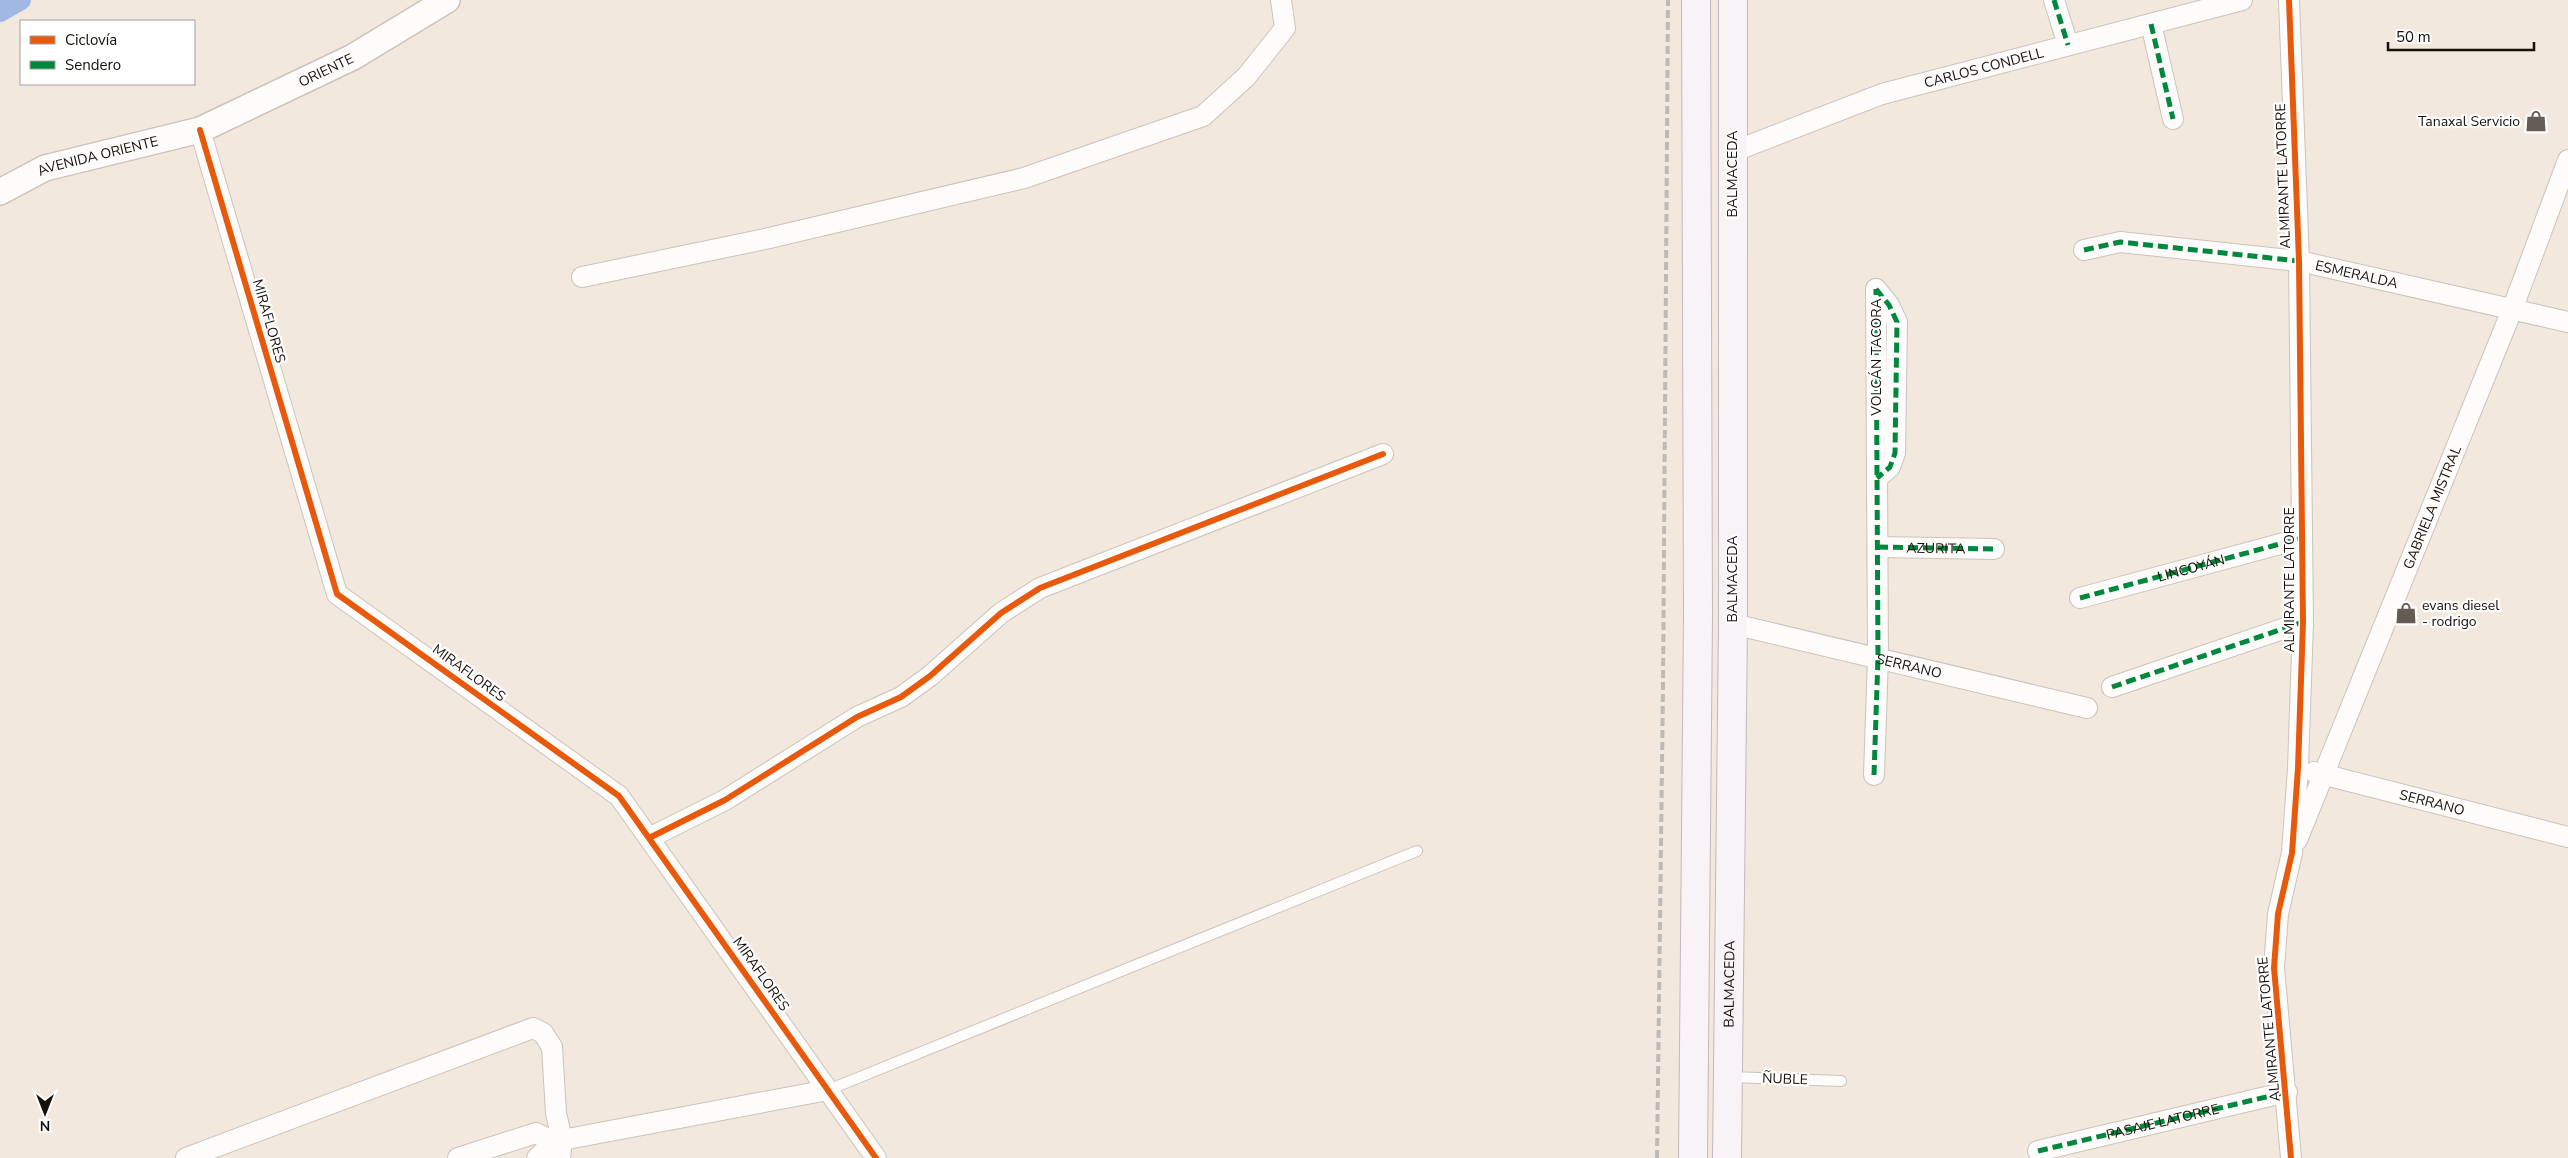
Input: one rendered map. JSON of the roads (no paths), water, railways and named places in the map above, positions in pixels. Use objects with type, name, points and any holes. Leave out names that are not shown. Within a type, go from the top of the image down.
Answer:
[{"type":"main road","points":[[1693,1158],[1698,615],[1696,0]]},
{"type":"main road","name":"BALMACEDA","points":[[1727,1158],[1733,624],[1733,0]]},
{"type":"street","name":"ORIENTE","points":[[200,130],[353,57],[447,0]]},
{"type":"street","points":[[582,277],[765,239],[1024,178],[1203,116],[1246,78],[1285,28],[1281,0]]},
{"type":"street","points":[[2054,0],[2068,45]]},
{"type":"street","name":"CARLOS CONDELL","points":[[1732,152],[1882,94],[2242,0]]},
{"type":"street","name":"ALMIRANTE LATORRE","points":[[2289,0],[2299,260],[2303,622],[2298,768],[2292,853],[2278,914],[2274,944],[2274,968],[2287,1092],[2291,1158]]},
{"type":"street","points":[[2151,24],[2173,119]]},
{"type":"street","name":"AVENIDA ORIENTE","points":[[0,192],[45,168],[200,130]]},
{"type":"street","name":"MIRAFLORES","points":[[200,130],[337,594],[619,796],[876,1158]]},
{"type":"street","name":"GABRIELA MISTRAL","points":[[2292,853],[2326,774],[2512,310],[2568,160]]},
{"type":"street","name":"ESMERALDA","points":[[2084,250],[2120,242],[2299,260],[2568,322]]},
{"type":"street","name":"VOLCÁN TACORA","points":[[1874,775],[1878,657],[1878,547],[1877,478],[1876,288],[1889,305],[1897,322],[1896,453],[1890,467],[1877,478]]},
{"type":"street","points":[[649,838],[725,800],[857,718],[900,697],[930,676],[1002,613],[1040,588],[1383,454]]},
{"type":"street","name":"LINCOYÁN","points":[[2080,598],[2302,538]]},
{"type":"street","name":"AZURITA","points":[[1878,547],[1994,549]]},
{"type":"street","points":[[2112,687],[2303,622]]},
{"type":"street","name":"SERRANO","points":[[1733,624],[2087,708]]},
{"type":"street","name":"SERRANO","points":[[2298,768],[2568,837]]},
{"type":"street","points":[[186,1158],[533,1028],[543,1033],[552,1047],[559,1147]]},
{"type":"street","points":[[537,1158],[559,1147],[828,1090]]},
{"type":"street","name":"PASAJE LATORRE","points":[[2038,1151],[2287,1092]]},
{"type":"street","points":[[458,1158],[536,1133],[559,1147]]},
{"type":"lane","points":[[828,1090],[1417,852]]},
{"type":"lane","name":"ÑUBLE","points":[[1728,1076],[1841,1081]]},
{"type":"waterway","points":[[0,12],[21,0]]},
{"type":"railway","points":[[1657,1158],[1663,686],[1668,0]]},
{"type":"place","name":"Tanaxal Servicio","points":[[2536,121]]},
{"type":"place","name":"evans diesel - rodrigo","points":[[2406,613]]}]
